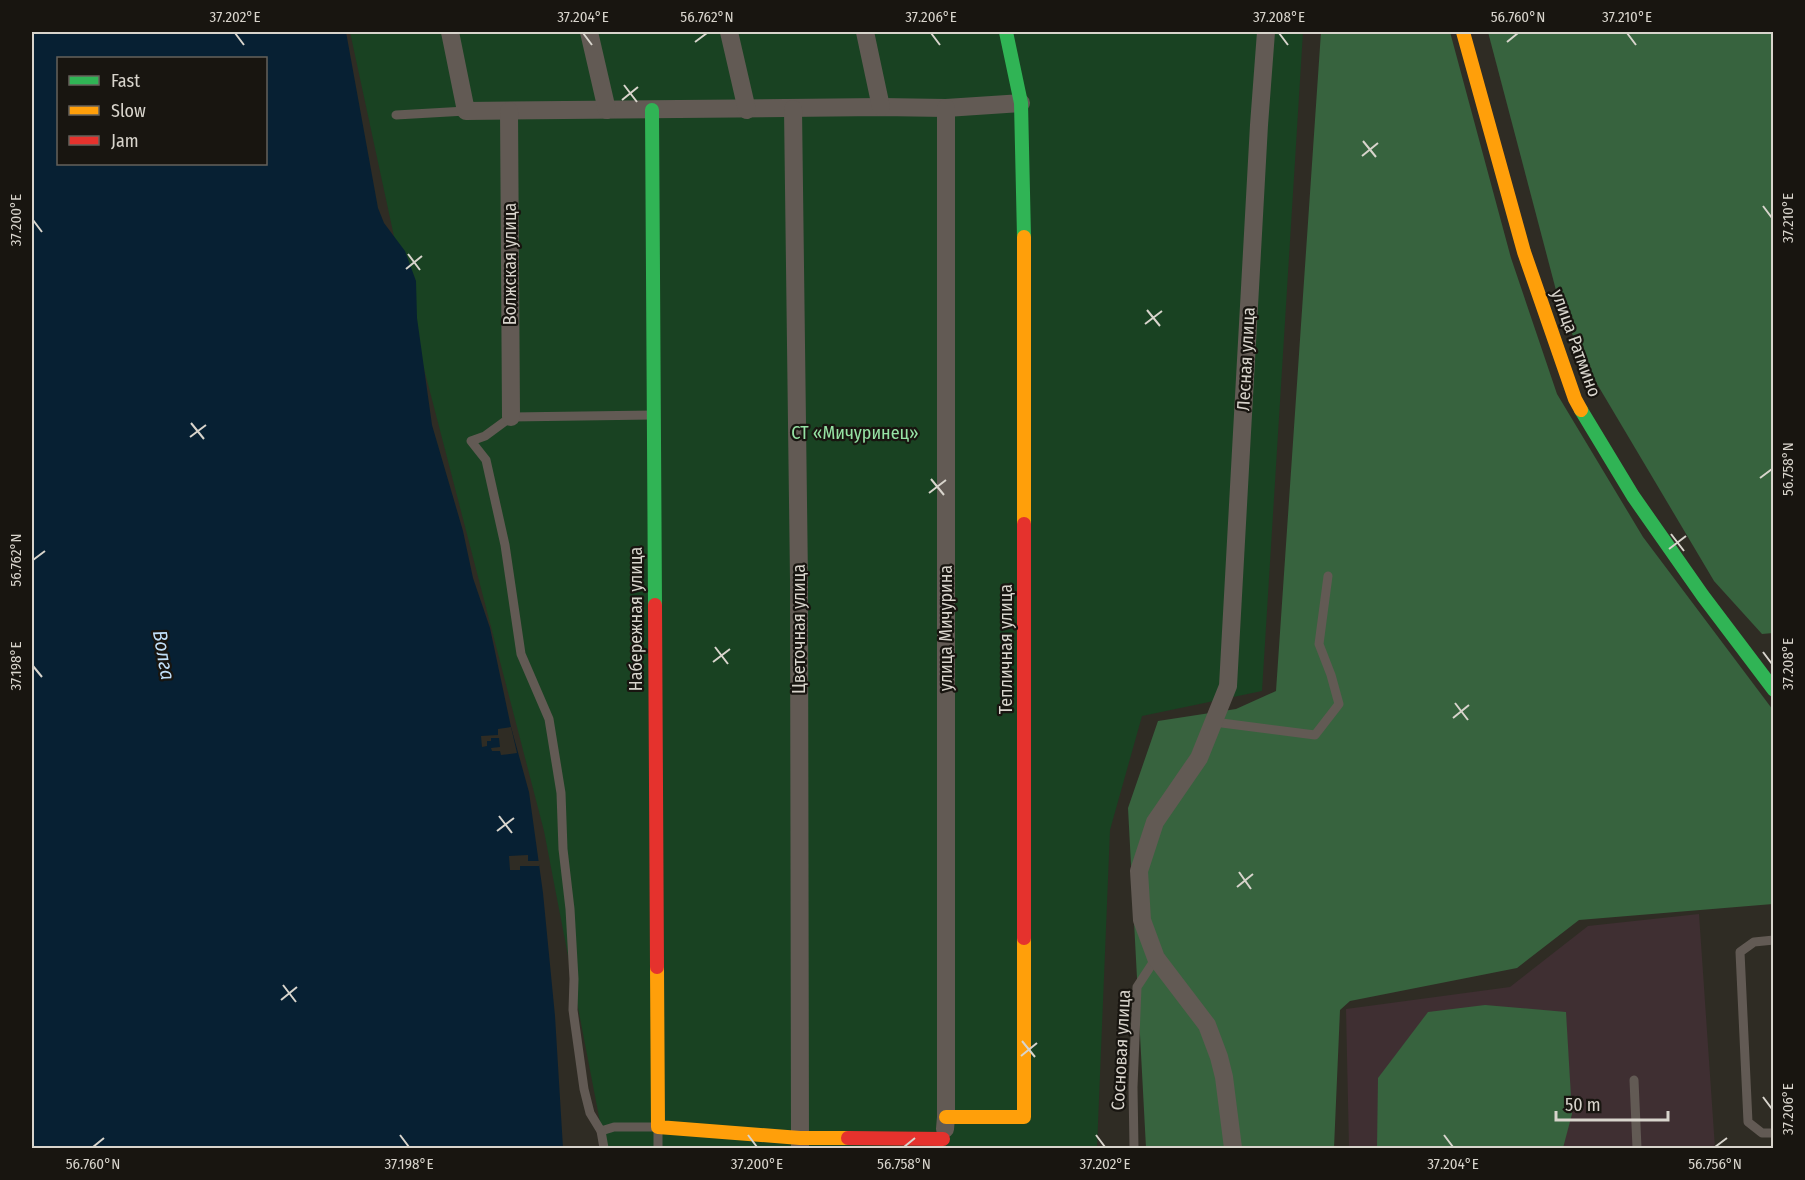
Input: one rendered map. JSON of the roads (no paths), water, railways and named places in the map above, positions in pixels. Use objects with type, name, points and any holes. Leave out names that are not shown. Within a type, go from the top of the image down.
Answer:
[{"type":"street","points":[[450,32],[466,111],[946,108],[1022,103],[1006,32]]},
{"type":"street","points":[[590,32],[607,110]]},
{"type":"street","points":[[729,32],[747,110]]},
{"type":"street","points":[[865,32],[881,107]]},
{"type":"street","name":"Лесная улица","points":[[1233,1149],[1220,1057],[1207,1025],[1156,958],[1142,920],[1139,871],[1155,822],[1199,758],[1228,686],[1266,32]]},
{"type":"street","name":"улица Ратмино","points":[[1463,32],[1524,252],[1575,399],[1633,496],[1773,690]]},
{"type":"street","name":"Тепличная улица","points":[[946,1117],[1024,1117],[1022,103]]},
{"type":"street","name":"улица Мичурина","points":[[943,1144],[946,1117],[946,108]]},
{"type":"street","name":"Цветочная улица","points":[[793,109],[800,579],[800,1143]]},
{"type":"street","name":"Набережная улица","points":[[652,110],[658,1127]]},
{"type":"street","name":"Волжская улица","points":[[509,111],[511,417]]},
{"type":"street","points":[[658,1127],[800,1143],[943,1144]]},
{"type":"lane","points":[[396,115],[466,111]]},
{"type":"lane","points":[[604,1149],[601,1131],[590,1113],[584,1089],[573,1010],[570,909],[562,849],[561,793],[549,719],[520,654],[505,545],[486,460],[471,441],[485,436],[511,417],[653,415]]},
{"type":"lane","points":[[1214,722],[1315,735],[1339,704],[1319,644],[1328,576]]},
{"type":"lane","points":[[1773,940],[1754,942],[1740,952],[1748,1122],[1762,1133],[1773,1133]]},
{"type":"lane","name":"Сосновая улица","points":[[1134,1149],[1132,1087],[1137,987],[1156,958]]},
{"type":"lane","points":[[1634,1080],[1637,1149]]},
{"type":"lane","points":[[601,1131],[614,1127],[658,1127],[658,1149]]},
{"type":"water","name":"Волга","points":[[32,32],[346,32],[378,208],[384,223],[405,251],[416,281],[417,318],[432,425],[463,531],[473,578],[490,628],[511,727],[529,792],[543,893],[555,1016],[563,1148],[32,1148]]},
{"type":"park label","name":"СТ «Мичуринец»","points":[[855,433]]}]
